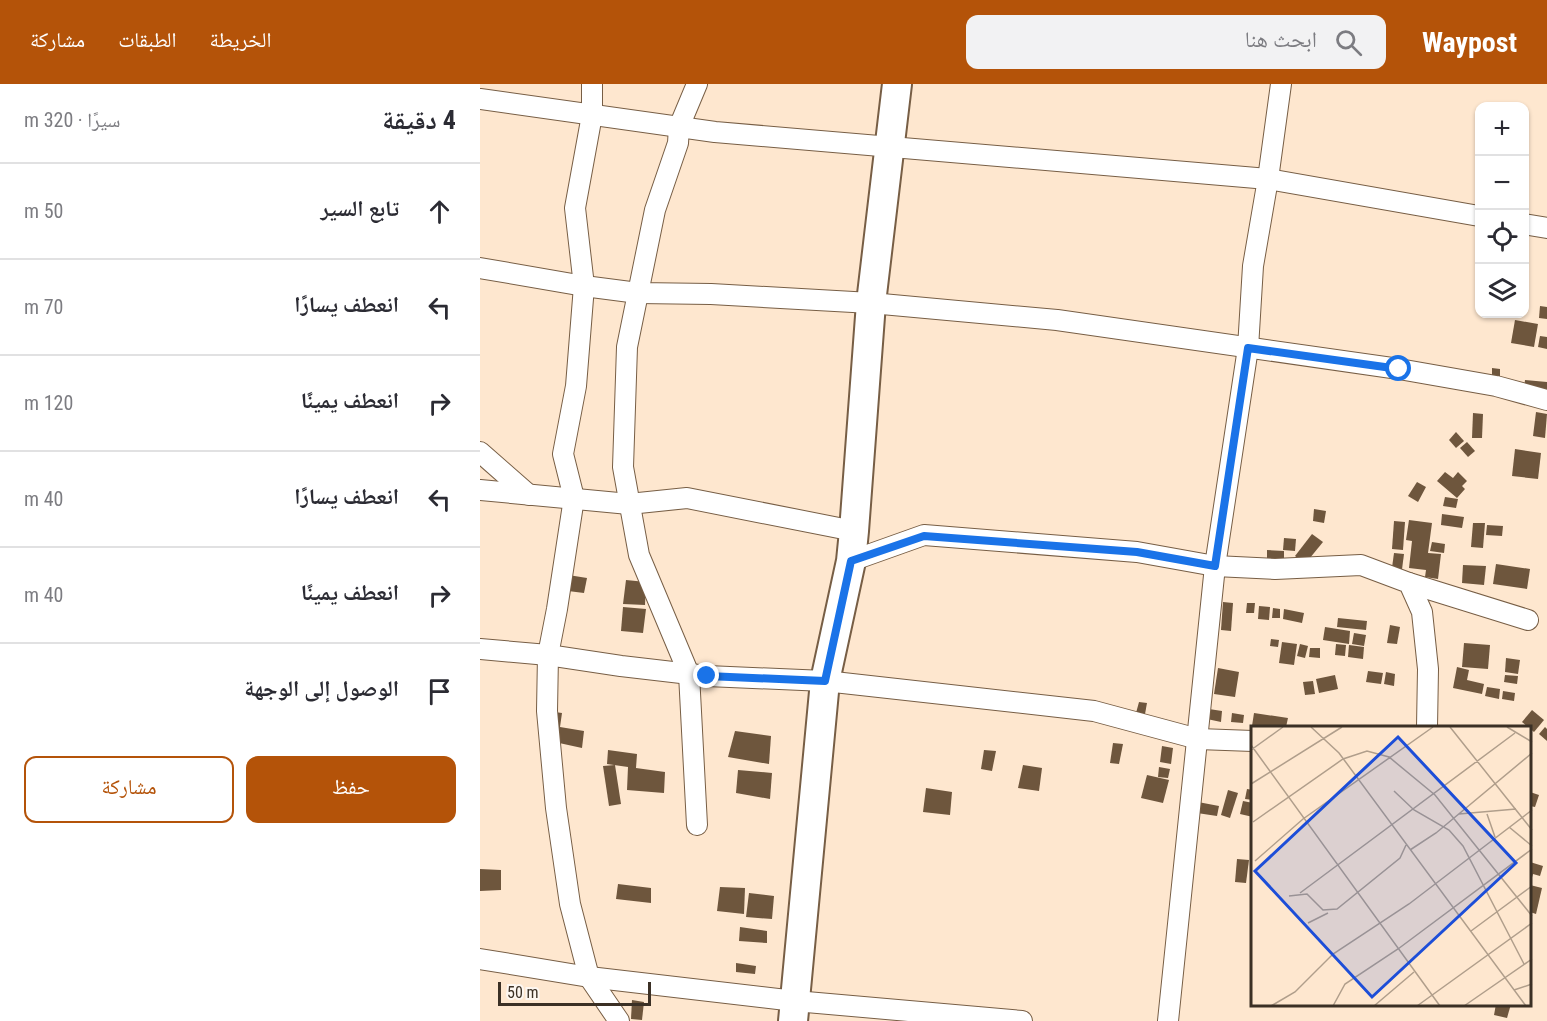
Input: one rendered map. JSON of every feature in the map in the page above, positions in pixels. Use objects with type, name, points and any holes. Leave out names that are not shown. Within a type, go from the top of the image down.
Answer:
[{"type":"main road","points":[[794,1011],[825,681],[851,561],[855,531],[871,303],[897,84]]},
{"type":"street","points":[[592,84],[592,115],[576,208],[584,286],[576,386],[563,454],[574,498],[548,654],[547,711],[556,808],[570,904],[589,977],[619,1021]]},
{"type":"street","points":[[697,84],[679,127],[678,143],[655,210],[627,347],[622,467],[639,555],[689,674],[697,825]]},
{"type":"street","points":[[1168,1021],[1215,566],[1248,348],[1254,266],[1269,179],[1281,84]]},
{"type":"street","points":[[480,99],[715,132],[1269,179],[1475,215]]},
{"type":"street","points":[[1529,225],[1547,228]]},
{"type":"street","points":[[480,268],[638,293],[711,294],[871,303],[1057,320],[1399,369],[1496,386],[1547,400]]},
{"type":"street","points":[[480,452],[529,495]]},
{"type":"street","points":[[480,490],[629,504],[687,498],[855,531]]},
{"type":"street","points":[[851,561],[924,536],[1137,552],[1215,566],[1275,569],[1361,565],[1409,583],[1528,620]]},
{"type":"street","points":[[1409,583],[1422,612],[1428,669],[1427,726]]},
{"type":"street","points":[[480,649],[548,654],[689,674],[825,681],[1094,711],[1198,739],[1251,741]]},
{"type":"street","points":[[480,959],[794,1011],[1022,1021]]},
{"type":"building","points":[[1540,306],[1547,307],[1547,319],[1539,318]]},
{"type":"building","points":[[1515,320],[1538,324],[1534,347],[1511,343]]},
{"type":"building","points":[[1540,336],[1547,337],[1547,349],[1538,347]]},
{"type":"building","points":[[1492,368],[1500,369],[1500,380],[1492,380]]},
{"type":"building","points":[[1525,380],[1547,382],[1547,392],[1524,390]]},
{"type":"building","points":[[1536,412],[1547,414],[1545,438],[1533,436]]},
{"type":"building","points":[[1473,413],[1483,414],[1482,438],[1472,438]]},
{"type":"building","points":[[1456,432],[1464,441],[1456,448],[1449,440]]},
{"type":"building","points":[[1467,442],[1475,451],[1468,457],[1460,448]]},
{"type":"building","points":[[1515,449],[1541,453],[1538,479],[1512,476]]},
{"type":"building","points":[[1445,472],[1453,478],[1458,472],[1467,481],[1462,486],[1465,489],[1457,498],[1437,481]]},
{"type":"building","points":[[1417,482],[1426,487],[1418,502],[1408,496]]},
{"type":"building","points":[[1445,497],[1458,499],[1456,508],[1443,506]]},
{"type":"building","points":[[1314,509],[1326,511],[1324,523],[1313,521]]},
{"type":"building","points":[[1442,514],[1464,517],[1462,528],[1441,525]]},
{"type":"building","points":[[1409,520],[1432,523],[1428,553],[1441,554],[1438,579],[1425,577],[1426,570],[1409,568],[1412,541],[1406,540]]},
{"type":"building","points":[[1394,521],[1405,522],[1403,550],[1392,549]]},
{"type":"building","points":[[1473,523],[1485,523],[1483,548],[1471,547]]},
{"type":"building","points":[[1487,525],[1503,526],[1502,536],[1486,535]]},
{"type":"building","points":[[1312,534],[1323,542],[1305,564],[1295,556]]},
{"type":"building","points":[[1284,538],[1296,539],[1295,551],[1283,550]]},
{"type":"building","points":[[1432,542],[1445,544],[1444,553],[1430,551]]},
{"type":"building","points":[[1267,550],[1284,551],[1284,562],[1267,562]]},
{"type":"building","points":[[1394,553],[1404,554],[1401,577],[1391,575]]},
{"type":"building","points":[[1496,564],[1530,569],[1527,589],[1493,584]]},
{"type":"building","points":[[1463,565],[1486,566],[1484,585],[1462,583]]},
{"type":"building","points":[[562,574],[587,578],[584,593],[560,590]]},
{"type":"building","points":[[626,580],[646,582],[645,605],[623,604]]},
{"type":"building","points":[[1223,602],[1233,603],[1231,631],[1221,630]]},
{"type":"building","points":[[1247,603],[1255,603],[1254,613],[1246,613]]},
{"type":"building","points":[[1259,606],[1270,607],[1269,620],[1258,619]]},
{"type":"building","points":[[623,607],[646,609],[643,633],[621,631]]},
{"type":"building","points":[[1273,608],[1280,609],[1280,618],[1272,618]]},
{"type":"building","points":[[1284,609],[1304,613],[1302,623],[1283,619]]},
{"type":"building","points":[[1338,618],[1367,621],[1366,630],[1337,627]]},
{"type":"building","points":[[1390,625],[1400,627],[1397,644],[1387,643]]},
{"type":"building","points":[[1325,627],[1350,631],[1349,644],[1323,640]]},
{"type":"building","points":[[1354,633],[1366,635],[1364,646],[1352,644]]},
{"type":"building","points":[[1271,639],[1279,640],[1278,647],[1270,646]]},
{"type":"building","points":[[1282,642],[1297,644],[1294,665],[1279,663]]},
{"type":"building","points":[[1464,643],[1490,645],[1488,669],[1462,667]]},
{"type":"building","points":[[1300,644],[1308,646],[1305,658],[1297,656]]},
{"type":"building","points":[[1336,644],[1346,645],[1345,656],[1335,655]]},
{"type":"building","points":[[1349,645],[1364,647],[1363,659],[1348,657]]},
{"type":"building","points":[[1310,648],[1320,648],[1320,658],[1309,657]]},
{"type":"building","points":[[1506,658],[1520,660],[1518,674],[1505,672]]},
{"type":"building","points":[[1457,667],[1469,670],[1467,680],[1484,684],[1482,694],[1453,688]]},
{"type":"building","points":[[1218,668],[1239,672],[1235,697],[1214,694]]},
{"type":"building","points":[[1368,671],[1383,673],[1381,684],[1366,682]]},
{"type":"building","points":[[1386,672],[1395,674],[1394,686],[1384,684]]},
{"type":"building","points":[[1335,675],[1338,689],[1319,693],[1316,679]]},
{"type":"building","points":[[1505,675],[1518,676],[1517,684],[1504,682]]},
{"type":"building","points":[[1313,681],[1315,694],[1305,695],[1303,682]]},
{"type":"building","points":[[1487,687],[1500,689],[1499,699],[1485,696]]},
{"type":"building","points":[[1503,691],[1515,693],[1514,701],[1502,699]]},
{"type":"building","points":[[1139,702],[1147,703],[1145,714],[1136,713]]},
{"type":"building","points":[[1209,709],[1222,711],[1221,722],[1207,719]]},
{"type":"building","points":[[1532,710],[1544,720],[1534,732],[1532,726],[1527,726],[1522,722]]},
{"type":"building","points":[[547,711],[562,713],[560,727],[584,731],[582,748],[550,741]]},
{"type":"building","points":[[1232,713],[1244,715],[1243,723],[1231,722]]},
{"type":"building","points":[[1254,713],[1288,718],[1286,726],[1252,726]]},
{"type":"building","points":[[1545,727],[1547,729],[1547,741],[1539,734]]},
{"type":"building","points":[[735,731],[771,736],[769,764],[728,757]]},
{"type":"building","points":[[1113,743],[1123,744],[1119,764],[1110,763]]},
{"type":"building","points":[[1162,746],[1173,748],[1171,764],[1160,762]]},
{"type":"building","points":[[608,750],[637,754],[636,768],[665,772],[664,793],[627,790],[628,767],[607,764]]},
{"type":"building","points":[[984,750],[996,751],[992,771],[981,769]]},
{"type":"building","points":[[615,765],[621,804],[609,806],[603,766]]},
{"type":"building","points":[[1023,765],[1042,768],[1039,791],[1018,788]]},
{"type":"building","points":[[1159,767],[1170,769],[1168,778],[1158,777]]},
{"type":"building","points":[[738,770],[772,773],[770,799],[736,793]]},
{"type":"building","points":[[1147,775],[1169,780],[1163,803],[1141,798]]},
{"type":"building","points":[[926,788],[952,792],[950,815],[923,812]]},
{"type":"building","points":[[1247,789],[1251,790],[1251,800],[1245,799]]},
{"type":"building","points":[[1228,790],[1238,793],[1230,818],[1221,815]]},
{"type":"building","points":[[1532,793],[1539,795],[1535,807],[1532,806]]},
{"type":"building","points":[[1243,801],[1251,803],[1251,817],[1240,814]]},
{"type":"building","points":[[1198,802],[1219,806],[1217,816],[1197,813]]},
{"type":"building","points":[[1237,859],[1249,860],[1246,883],[1235,882]]},
{"type":"building","points":[[1532,863],[1543,866],[1540,876],[1533,874],[1532,878]]},
{"type":"building","points":[[480,869],[501,870],[501,890],[480,891]]},
{"type":"building","points":[[618,884],[651,888],[651,903],[616,899]]},
{"type":"building","points":[[1532,886],[1542,888],[1536,914],[1532,913]]},
{"type":"building","points":[[720,887],[745,888],[744,914],[717,911]]},
{"type":"building","points":[[749,893],[774,896],[772,919],[746,917]]},
{"type":"building","points":[[740,927],[767,931],[767,943],[739,941]]},
{"type":"building","points":[[736,963],[756,966],[755,974],[736,972]]},
{"type":"building","points":[[632,1000],[644,1002],[642,1020],[631,1019]]},
{"type":"building","points":[[1496,1006],[1510,1006],[1507,1018],[1494,1015]]},
{"type":"route","points":[[707,676],[825,681],[851,561],[924,536],[1137,552],[1215,566],[1248,348],[1399,369]]}]
